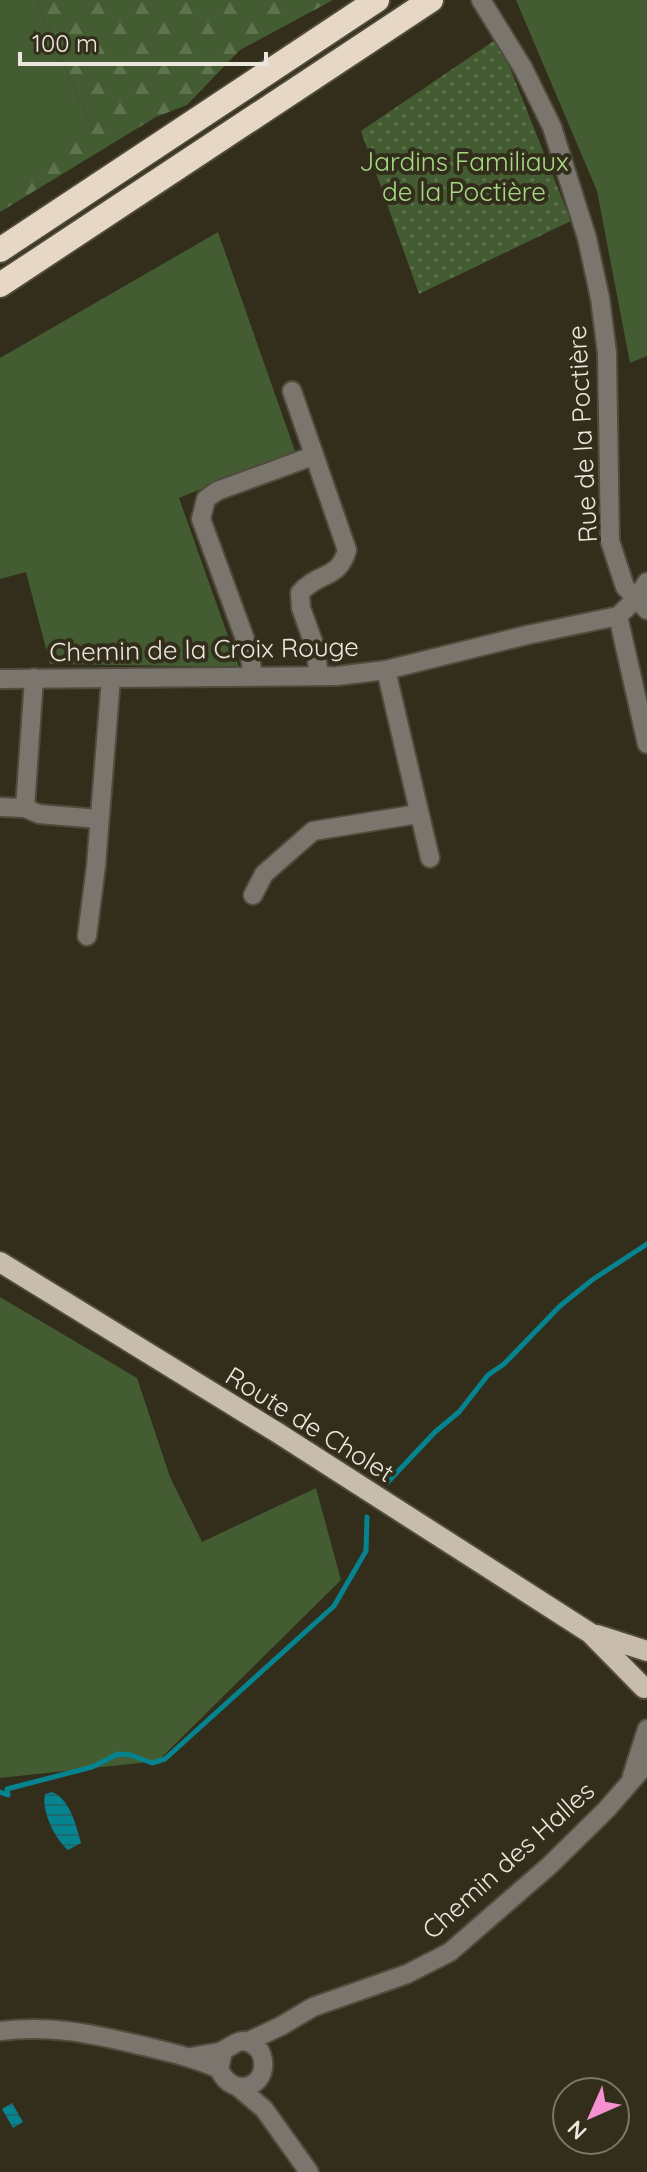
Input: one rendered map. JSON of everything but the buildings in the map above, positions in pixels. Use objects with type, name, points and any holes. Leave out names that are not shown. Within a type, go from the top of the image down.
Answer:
[{"type":"highway","points":[[0,250],[377,0]]},
{"type":"highway","points":[[0,285],[431,0]]},
{"type":"main road","name":"Route de Cholet","points":[[0,1262],[278,1433],[590,1633],[646,1689]]},
{"type":"main road","name":"Route de Cholet","points":[[590,1633],[647,1651]]},
{"type":"street","name":"Rue de la Poctière","points":[[481,0],[523,68],[563,155],[590,253],[607,353],[610,541],[625,587],[641,604]]},
{"type":"street","points":[[292,391],[347,550],[344,562],[336,572],[308,583],[300,593],[301,608],[315,647],[319,676]]},
{"type":"street","points":[[253,676],[249,650],[201,519],[206,499],[217,491],[313,456]]},
{"type":"street","points":[[647,582],[641,604],[618,616],[645,723],[647,744]]},
{"type":"street","name":"Chemin de la Croix Rouge","points":[[0,679],[319,676],[386,670],[618,616]]},
{"type":"street","points":[[386,670],[430,858]]},
{"type":"street","points":[[25,808],[34,678]]},
{"type":"street","points":[[87,936],[111,678]]},
{"type":"street","points":[[0,807],[99,819]]},
{"type":"street","points":[[253,895],[264,874],[313,831],[418,814]]},
{"type":"street","name":"Chemin des Halles","points":[[631,1780],[647,1729]]},
{"type":"street","name":"Chemin des Halles","points":[[247,2042],[313,2007],[407,1974],[450,1952],[549,1866],[607,1809],[647,1763]]},
{"type":"street","points":[[238,2087],[258,2081],[264,2059],[281,2026]]},
{"type":"street","points":[[0,2031],[36,2028],[69,2030],[192,2057],[221,2060]]},
{"type":"street","points":[[221,2060],[238,2041],[254,2045],[264,2059]]},
{"type":"street","points":[[221,2060],[229,2084],[238,2087],[264,2109],[309,2172]]},
{"type":"street","points":[[258,2081],[264,2109]]},
{"type":"green space","points":[[0,0],[36,0],[92,128],[0,196]]},
{"type":"green space","points":[[36,0],[333,0],[240,50],[187,105],[156,117],[0,212],[0,190],[92,128]]},
{"type":"green space","points":[[516,0],[647,0],[647,356],[630,363],[597,191]]},
{"type":"green space","name":"Jardins Familiaux de la Poctière","points":[[498,38],[571,221],[419,294],[361,131]]},
{"type":"green space","points":[[218,232],[295,451],[179,498],[239,667],[50,664],[26,572],[0,579],[0,358]]},
{"type":"green space","points":[[0,1297],[137,1378],[170,1477],[202,1542],[316,1488],[341,1580],[158,1761],[0,1778]]},
{"type":"water","points":[[52,1792],[68,1806],[81,1843],[68,1850],[54,1832],[47,1816],[45,1794]]},
{"type":"water","points":[[12,2103],[23,2122],[13,2128],[2,2109]]},
{"type":"waterway","points":[[387,1483],[435,1432],[459,1412],[488,1375],[504,1364],[560,1306],[592,1280],[647,1244]]},
{"type":"waterway","points":[[0,1792],[8,1795],[7,1789],[92,1767],[118,1754],[152,1763],[165,1759],[334,1606],[366,1551],[367,1517]]}]
